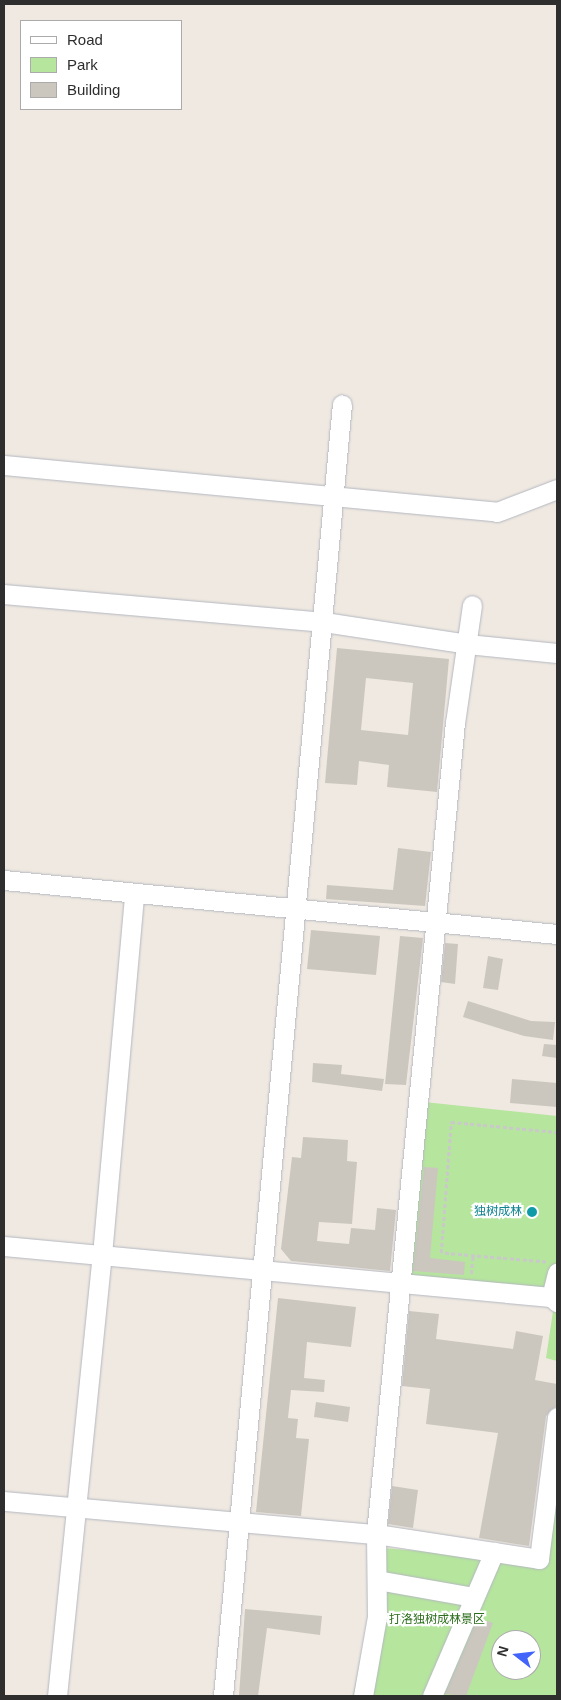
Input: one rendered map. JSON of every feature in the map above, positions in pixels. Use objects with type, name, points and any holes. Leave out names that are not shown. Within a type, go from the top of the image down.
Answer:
[{"type":"street","points":[[223,1696],[324,622],[342,404]]},
{"type":"street","points":[[4,465],[497,512],[557,489]]},
{"type":"street","points":[[4,594],[324,622],[467,644],[557,653]]},
{"type":"street","points":[[363,1696],[377,1617],[376,1534],[403,1284],[455,723],[472,605]]},
{"type":"street","points":[[4,880],[557,934]]},
{"type":"street","points":[[57,1696],[102,1255],[134,893]]},
{"type":"street","points":[[4,1246],[264,1270],[554,1300],[553,1268]]},
{"type":"street","points":[[4,1501],[376,1534],[539,1559],[557,1417]]},
{"type":"street","points":[[432,1696],[494,1552]]},
{"type":"street","points":[[377,1580],[473,1597]]},
{"type":"path","points":[[553,1268],[441,1253],[450,1122],[557,1132]]},
{"type":"green space","points":[[424,1102],[557,1116],[557,1361],[546,1358],[556,1291],[409,1279]]},
{"type":"green space","name":"打洛独树成林景区","points":[[557,1451],[557,1696],[353,1696],[383,1548],[540,1561]]},
{"type":"building","points":[[337,648],[449,659],[437,792],[387,787],[389,765],[359,761],[357,785],[325,783]],"holes":[[[366,678],[413,683],[408,735],[361,730]]]},
{"type":"building","points":[[398,848],[431,852],[425,906],[326,899],[327,885],[393,890]]},
{"type":"building","points":[[311,930],[380,936],[376,975],[307,969]]},
{"type":"building","points":[[400,936],[423,938],[406,1085],[385,1084]]},
{"type":"building","points":[[445,943],[458,944],[455,984],[441,982]]},
{"type":"building","points":[[488,956],[503,959],[498,990],[483,988]]},
{"type":"building","points":[[468,1001],[531,1021],[555,1022],[553,1040],[524,1036],[463,1017]]},
{"type":"building","points":[[544,1044],[557,1045],[557,1058],[542,1056]]},
{"type":"building","points":[[313,1063],[342,1065],[341,1074],[384,1079],[382,1091],[312,1082]]},
{"type":"building","points":[[512,1079],[557,1083],[557,1107],[510,1103]]},
{"type":"building","points":[[303,1137],[348,1140],[347,1161],[357,1162],[352,1224],[319,1222],[317,1241],[349,1244],[351,1228],[375,1230],[377,1208],[396,1210],[390,1271],[291,1261],[281,1249],[292,1157],[301,1158]]},
{"type":"building","points":[[424,1167],[438,1168],[430,1258],[465,1262],[464,1275],[413,1271]]},
{"type":"building","points":[[278,1298],[356,1307],[351,1347],[307,1342],[304,1378],[325,1380],[324,1392],[291,1390],[288,1418],[298,1419],[296,1438],[309,1439],[301,1516],[256,1512]]},
{"type":"building","points":[[409,1311],[439,1314],[436,1339],[513,1349],[516,1331],[543,1336],[535,1380],[557,1384],[557,1406],[546,1416],[529,1546],[479,1538],[498,1433],[426,1424],[430,1389],[402,1386]]},
{"type":"building","points":[[316,1402],[350,1407],[348,1422],[314,1417]]},
{"type":"building","points":[[392,1486],[418,1490],[413,1528],[388,1524]]},
{"type":"building","points":[[245,1609],[322,1616],[320,1635],[267,1628],[258,1696],[239,1696]]},
{"type":"building","points":[[478,1618],[493,1623],[466,1696],[445,1694]]},
{"type":"place","name":"独树成林","points":[[532,1212]]}]
